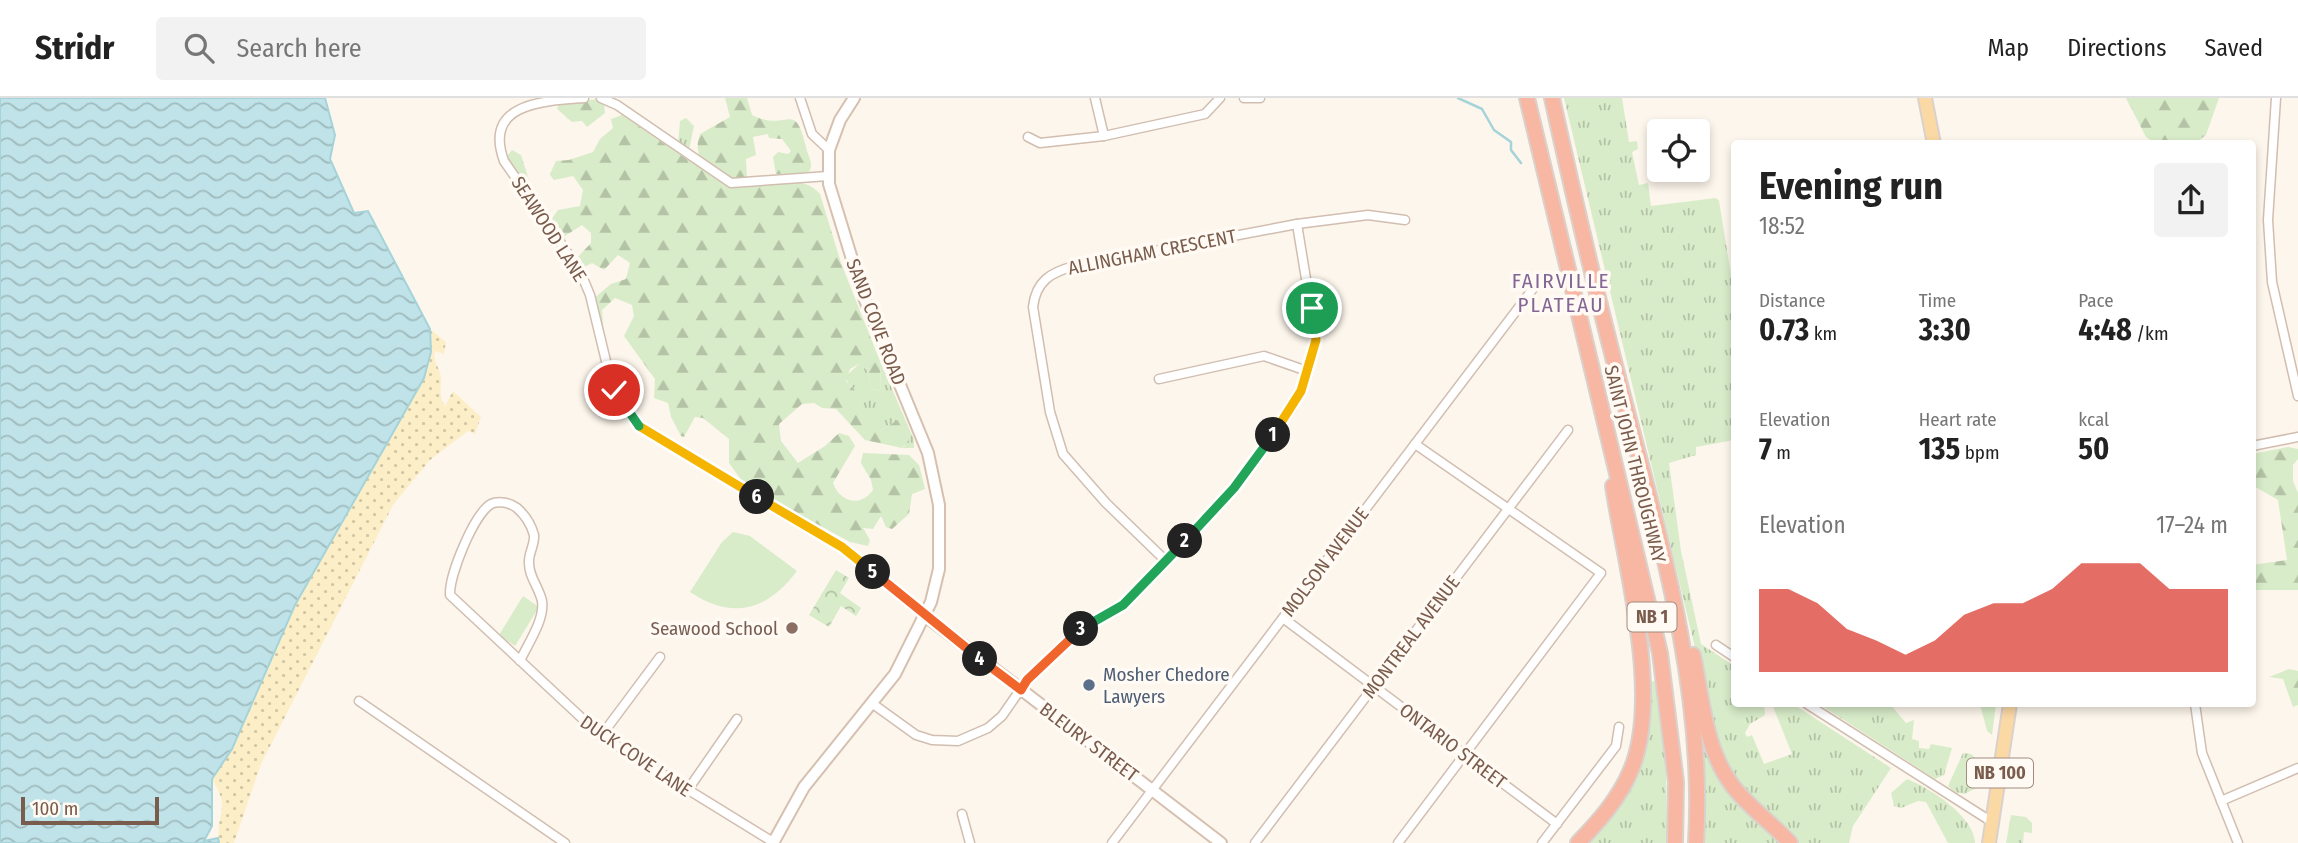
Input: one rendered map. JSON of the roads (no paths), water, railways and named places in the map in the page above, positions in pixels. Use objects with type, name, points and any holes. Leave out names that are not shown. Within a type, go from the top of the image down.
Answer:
[{"type":"highway","name":"SAINT JOHN THROUGHWAY","points":[[1527,98],[1660,653],[1674,760],[1675,843]]},
{"type":"highway","name":"SAINT JOHN THROUGHWAY","points":[[1552,98],[1591,267],[1660,536],[1689,692],[1695,747],[1696,843]]},
{"type":"highway","points":[[1578,843],[1597,823],[1624,785],[1639,744],[1644,718],[1643,687],[1629,576],[1598,395]]},
{"type":"highway","points":[[1660,536],[1691,645],[1710,736],[1721,766],[1742,798],[1790,843]]},
{"type":"main road","points":[[1924,101],[1933,140]]},
{"type":"main road","name":"NB 100","points":[[1989,843],[2010,707]]},
{"type":"street","points":[[516,98],[520,108],[584,98]]},
{"type":"street","points":[[601,98],[617,105],[731,183],[828,176]]},
{"type":"street","points":[[800,98],[812,134],[829,150]]},
{"type":"street","name":"SAND COVE ROAD","points":[[773,842],[804,787],[873,704],[902,662],[938,582],[939,505],[928,453],[863,295],[828,176],[829,150],[840,120],[853,98]]},
{"type":"street","points":[[1095,98],[1104,136]]},
{"type":"street","points":[[1028,136],[1040,144],[1104,136],[1205,114],[1220,98]]},
{"type":"street","points":[[1244,98],[1260,98]]},
{"type":"street","points":[[2276,98],[2268,220],[2272,282],[2298,396]]},
{"type":"street","name":"SEAWOOD LANE","points":[[520,108],[508,115],[501,131],[499,142],[504,161],[580,271],[590,295],[614,390],[638,425],[842,547],[924,615]]},
{"type":"street","points":[[873,704],[916,735],[932,740],[958,741],[988,728],[1027,680],[1074,633],[1123,605],[1166,561],[1234,488],[1292,408],[1316,340],[1297,224],[1368,215],[1405,220]]},
{"type":"street","name":"ALLINGHAM CRESCENT","points":[[1166,561],[1082,478],[1056,441],[1032,307],[1034,293],[1042,282],[1057,270],[1297,224]]},
{"type":"street","name":"MOLSON AVENUE","points":[[1112,843],[1538,282]]},
{"type":"street","points":[[1159,379],[1264,356],[1307,371]]},
{"type":"street","name":"MONTREAL AVENUE","points":[[1255,843],[1568,430]]},
{"type":"street","points":[[2256,445],[2298,437]]},
{"type":"street","points":[[1398,843],[1601,573],[1415,444]]},
{"type":"street","name":"DUCK COVE LANE","points":[[520,661],[541,615],[542,601],[533,583],[528,560],[534,536],[530,521],[515,506],[499,501],[489,505],[479,519],[449,582],[450,595],[520,661],[601,736],[773,842]]},
{"type":"street","name":"BLEURY STREET","points":[[924,615],[1221,843]]},
{"type":"street","name":"ONTARIO STREET","points":[[1283,618],[1557,824]]},
{"type":"street","points":[[1716,645],[1731,655]]},
{"type":"street","points":[[601,736],[660,657]]},
{"type":"street","points":[[359,701],[565,843]]},
{"type":"street","points":[[1812,707],[1992,822]]},
{"type":"street","points":[[2195,707],[2202,753],[2238,843]]},
{"type":"street","points":[[687,791],[737,719]]},
{"type":"street","points":[[1542,843],[1616,746],[1619,727]]},
{"type":"street","points":[[2221,801],[2298,768]]},
{"type":"street","points":[[962,814],[970,843]]},
{"type":"water","points":[[0,98],[325,98],[335,135],[330,159],[354,213],[368,211],[430,329],[431,352],[424,378],[295,605],[232,749],[212,779],[212,826],[204,841],[218,838],[219,843],[0,843]]},
{"type":"waterway","points":[[1458,98],[1482,109],[1494,130],[1511,142],[1511,150],[1521,163]]},
{"type":"place","name":"Seawood School","points":[[792,628]]},
{"type":"place","name":"Mosher Chedore Lawyers","points":[[1089,685]]},
{"type":"district","name":"FAIRVILLE PLATEAU","points":[[1561,293]]}]
